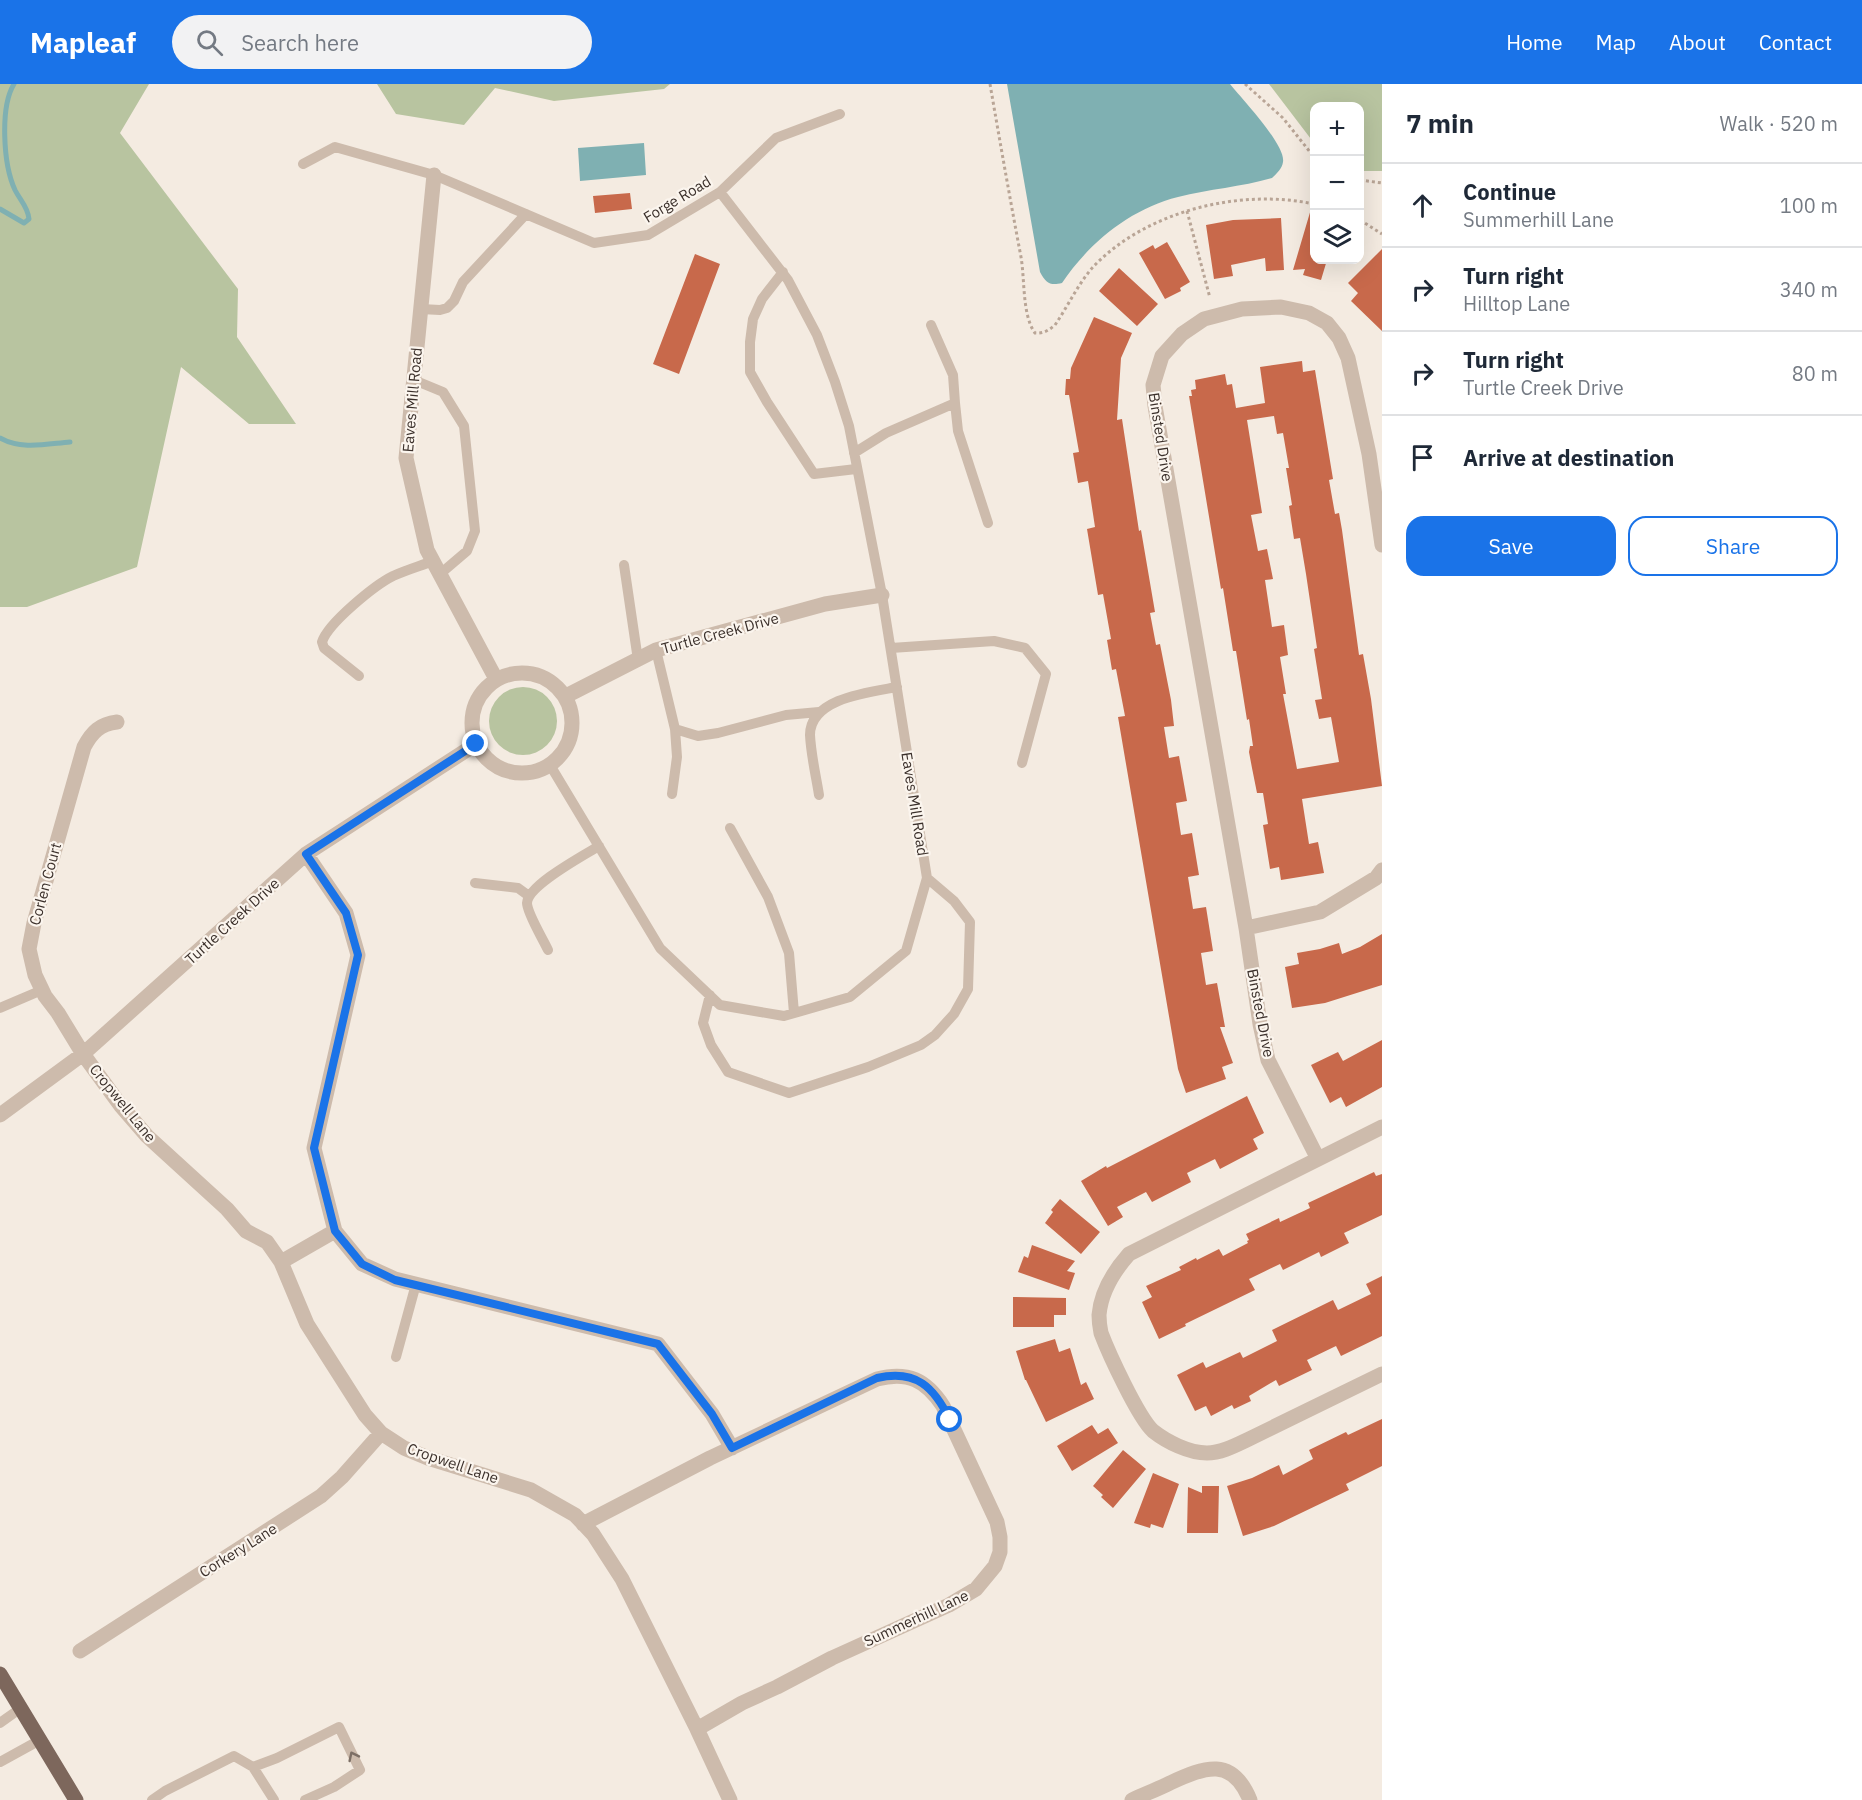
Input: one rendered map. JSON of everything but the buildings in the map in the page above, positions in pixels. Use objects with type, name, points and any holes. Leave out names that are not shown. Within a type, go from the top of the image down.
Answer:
[{"type":"main road","points":[[0,1674],[76,1800]]},
{"type":"street","name":"Eaves Mill Road","points":[[434,175],[406,458],[427,549],[496,679]]},
{"type":"street","name":"Binsted Drive","points":[[1318,1159],[1268,1059],[1260,1024],[1246,928],[1155,406],[1154,386],[1162,356],[1182,334],[1204,319],[1242,309],[1281,307],[1309,313],[1327,323],[1339,338],[1348,358],[1375,452],[1382,545]]},
{"type":"street","name":"Turtle Creek Drive","points":[[566,696],[656,650],[825,604],[882,595]]},
{"type":"street","points":[[521,672],[547,678],[566,696],[572,714],[572,733],[564,751],[550,765],[530,772],[508,771],[490,761],[476,744],[472,726],[474,708],[482,692],[496,679],[521,672]]},
{"type":"street","name":"Corlen Court","points":[[83,1054],[42,990],[31,963],[30,936],[80,759],[90,736],[98,728],[107,723],[117,722]]},
{"type":"street","name":"Turtle Creek Drive","points":[[0,1115],[83,1054],[306,854],[476,744]]},
{"type":"street","points":[[306,854],[346,913],[358,955],[314,1148],[335,1231],[362,1264],[395,1280],[658,1344],[712,1414],[732,1448]]},
{"type":"street","points":[[1246,928],[1320,912],[1376,878],[1382,870]]},
{"type":"street","name":"Cropwell Lane","points":[[83,1054],[121,1106],[147,1136],[221,1203],[246,1231],[267,1242],[281,1262],[307,1324],[350,1394],[381,1432],[404,1448],[428,1458],[531,1490],[575,1515],[583,1524],[609,1556],[622,1579],[730,1800]]},
{"type":"street","points":[[1382,1127],[1129,1254],[1114,1271],[1099,1314],[1100,1331],[1136,1406],[1151,1429],[1173,1445],[1207,1453],[1229,1448],[1382,1374]]},
{"type":"street","points":[[281,1262],[335,1231]]},
{"type":"street","name":"Summerhill Lane","points":[[583,1524],[877,1378],[901,1375],[914,1378],[926,1385],[943,1406],[997,1522],[1000,1552],[987,1578],[976,1589],[949,1605],[832,1658],[742,1703],[697,1729]]},
{"type":"street","name":"Corkery Lane","points":[[80,1651],[321,1496],[342,1477],[381,1432]]},
{"type":"street","points":[[1132,1800],[1208,1768],[1222,1770],[1234,1776],[1244,1786],[1250,1800]]},
{"type":"lane","name":"Forge Road","points":[[303,164],[335,147],[434,175],[594,243],[648,235],[720,192],[776,138],[840,114]]},
{"type":"lane","name":"Eaves Mill Road","points":[[550,765],[660,948],[720,1005],[784,1016],[795,1014],[850,997],[906,951],[927,878],[882,595],[849,426],[817,335],[783,272],[720,192]]},
{"type":"lane","points":[[421,309],[447,308],[454,301],[463,282],[526,214]]},
{"type":"lane","points":[[783,272],[762,299],[753,319],[750,372],[814,474],[856,469]]},
{"type":"lane","points":[[931,324],[953,375],[958,431],[988,523]]},
{"type":"lane","points":[[359,676],[324,648],[322,642],[324,635],[351,607],[393,576],[436,567],[467,551],[475,531],[464,426],[443,392],[414,380]]},
{"type":"lane","points":[[854,453],[886,434],[954,403]]},
{"type":"lane","points":[[624,565],[638,660]]},
{"type":"lane","points":[[891,648],[994,641],[1025,648],[1046,674],[1022,763]]},
{"type":"lane","points":[[656,650],[675,729],[677,757],[672,794]]},
{"type":"lane","points":[[675,729],[698,736],[718,733],[786,715],[819,712],[848,696],[897,687]]},
{"type":"lane","points":[[819,712],[810,732],[819,795]]},
{"type":"lane","points":[[730,828],[768,897],[789,952],[795,1014]]},
{"type":"lane","points":[[548,950],[527,905],[529,896],[538,885],[599,846]]},
{"type":"lane","points":[[710,995],[703,1023],[711,1045],[728,1072],[789,1093],[868,1067],[921,1046],[935,1035],[954,1014],[968,989],[970,922],[954,901],[927,878]]},
{"type":"lane","points":[[475,883],[518,888],[529,896]]},
{"type":"lane","points":[[0,1008],[42,990]]},
{"type":"lane","points":[[396,1357],[416,1284]]},
{"type":"lane","points":[[0,1723],[21,1708]]},
{"type":"lane","points":[[253,1767],[277,1758],[339,1727],[360,1770],[334,1787],[305,1800]]},
{"type":"lane","points":[[0,1762],[40,1740]]},
{"type":"lane","points":[[152,1800],[234,1756],[253,1767],[274,1800]]},
{"type":"path","points":[[990,84],[1021,260],[1028,322],[1035,333],[1048,331],[1054,325],[1092,268],[1114,248],[1134,233],[1161,220],[1187,211],[1265,198],[1310,203]]},
{"type":"path","points":[[1245,84],[1283,118],[1313,156]]},
{"type":"path","points":[[1364,181],[1382,183]]},
{"type":"path","points":[[1187,211],[1210,298]]},
{"type":"path","points":[[1364,223],[1382,234]]},
{"type":"green space","points":[[0,84],[149,84],[120,133],[238,289],[237,337],[296,424],[249,424],[181,367],[137,567],[27,607],[0,607]]},
{"type":"green space","points":[[377,84],[670,84],[664,89],[554,101],[495,88],[464,125],[396,114]]},
{"type":"green space","points":[[1269,84],[1382,84],[1382,171],[1364,171],[1364,102],[1310,102],[1310,138]]},
{"type":"green space","points":[[516,687],[530,687],[542,692],[552,702],[557,721],[552,740],[542,750],[530,755],[516,755],[504,750],[494,740],[489,728],[489,714],[494,702],[504,692]]},
{"type":"water","points":[[1007,84],[1230,84],[1271,134],[1282,154],[1283,162],[1279,171],[1272,178],[1178,197],[1143,210],[1112,229],[1098,241],[1062,283],[1051,284],[1040,272]]},
{"type":"water","points":[[644,143],[646,175],[580,181],[578,148]]},
{"type":"waterway","points":[[0,209],[24,223],[29,219],[11,179],[6,151],[5,121],[14,84]]},
{"type":"waterway","points":[[0,438],[25,445],[70,442]]},
{"type":"route","points":[[476,744],[306,854],[346,913],[358,955],[314,1148],[335,1231],[362,1264],[395,1280],[658,1344],[712,1414],[732,1448],[877,1378],[889,1376],[901,1375],[914,1378],[926,1385],[935,1394],[950,1420]]}]
